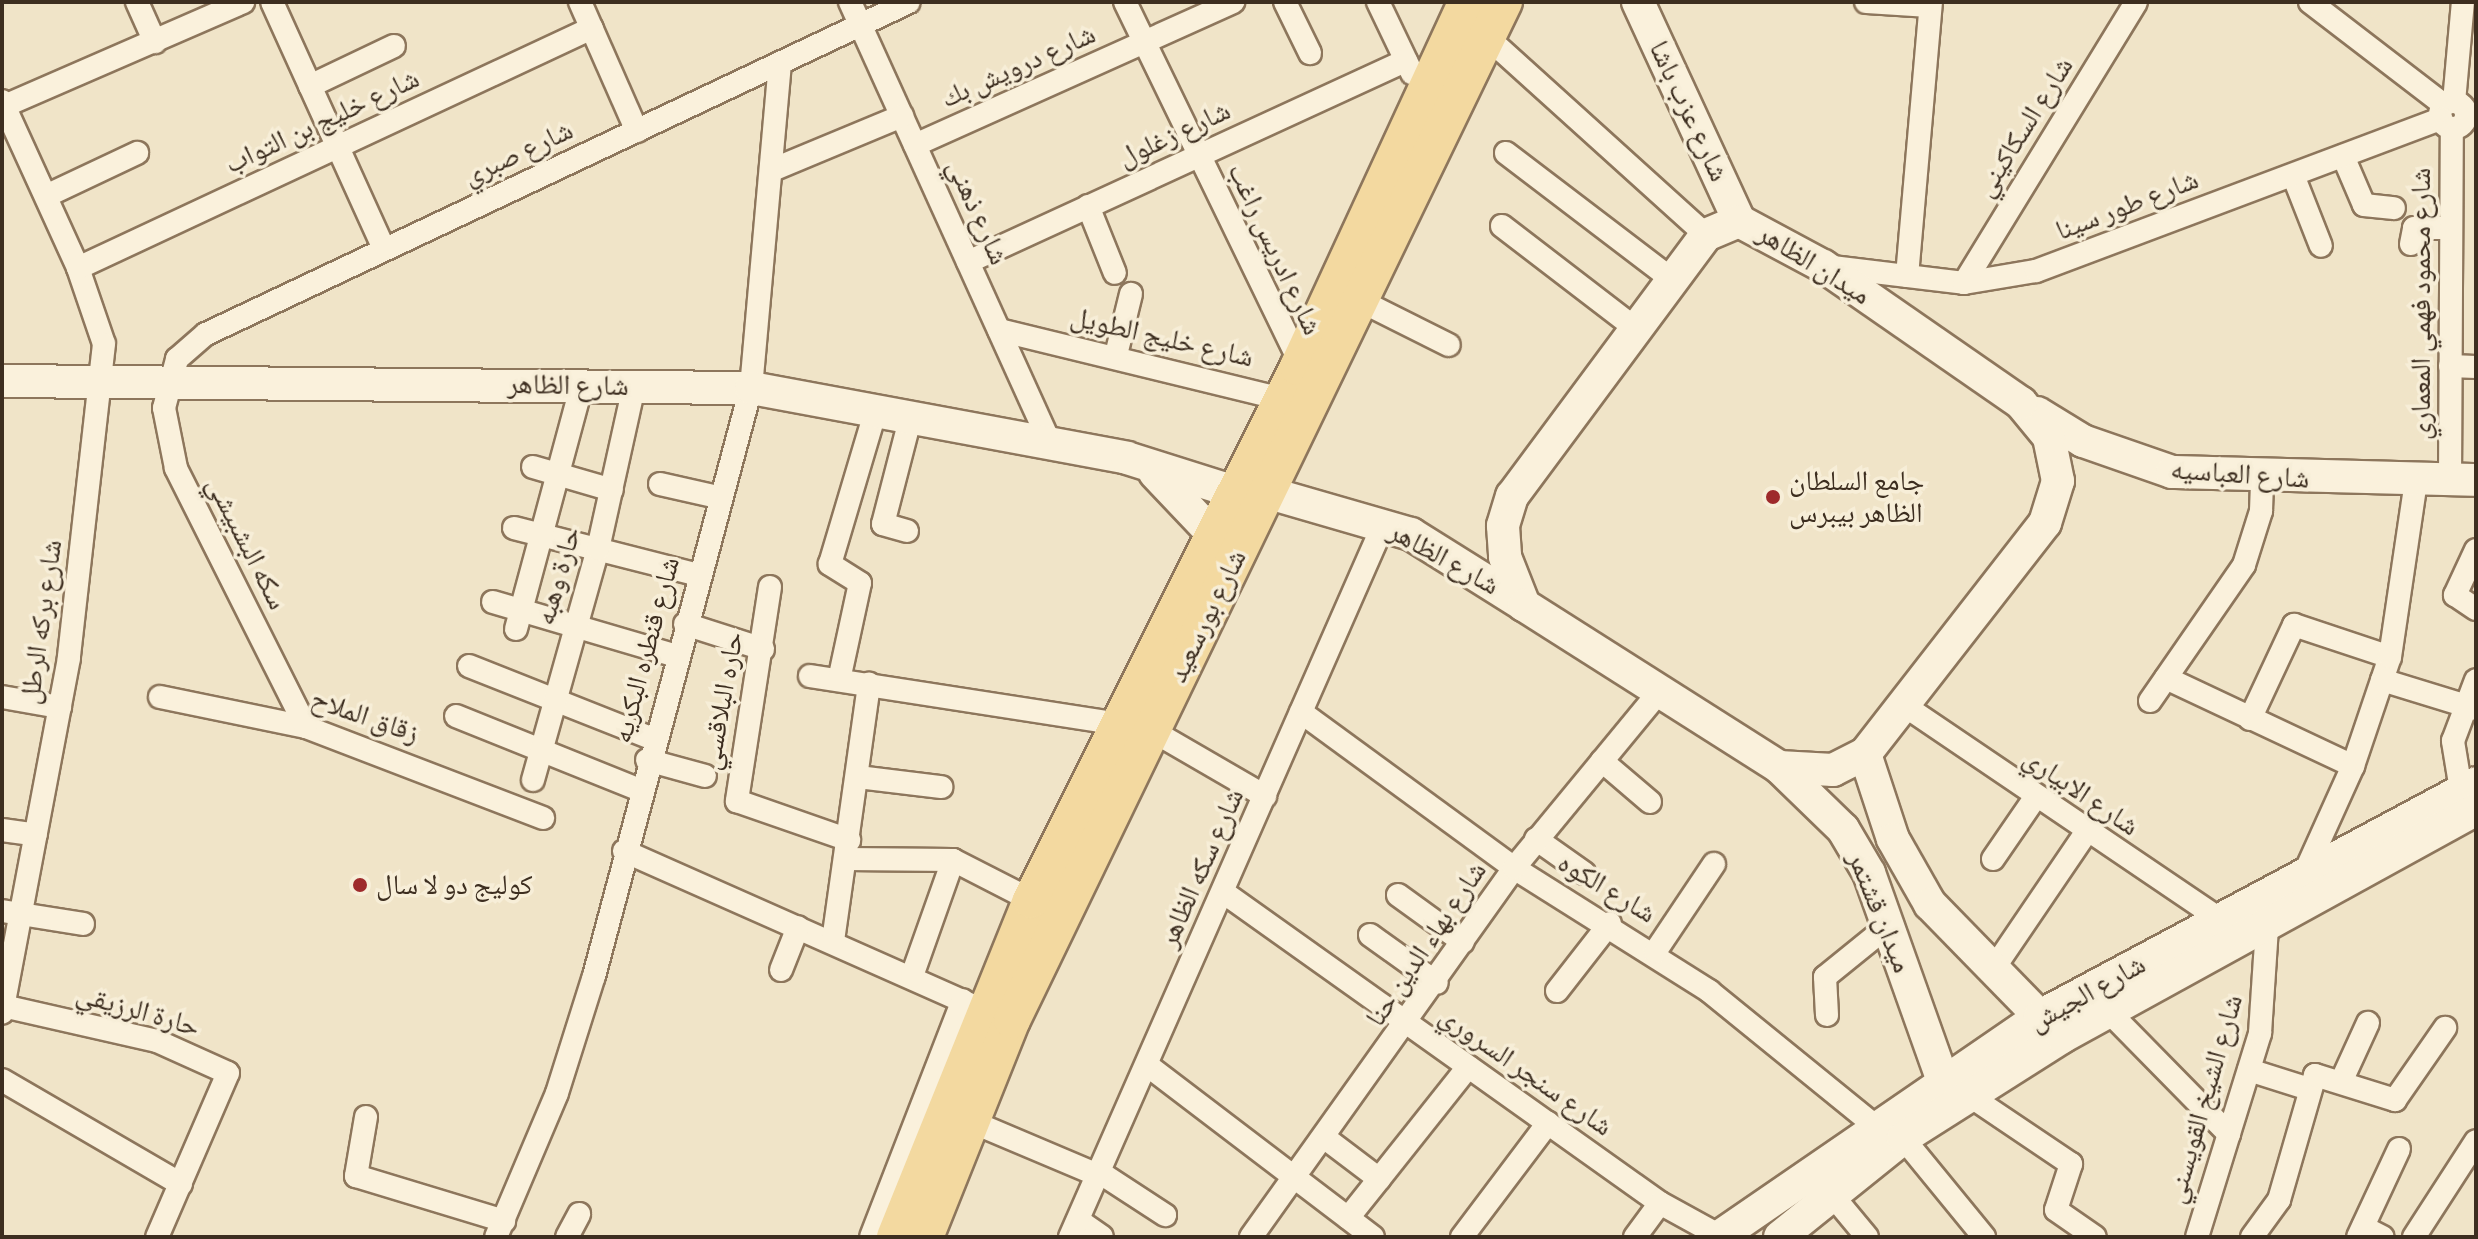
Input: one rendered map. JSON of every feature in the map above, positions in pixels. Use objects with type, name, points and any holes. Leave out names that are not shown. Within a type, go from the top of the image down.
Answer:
[{"type":"main road","name":"شارع بورسعيد","points":[[925,1237],[970,1121],[1151,730],[1252,493],[1303,389],[1423,97],[1467,2]]},
{"type":"main road","name":"شارع بورسعيد","points":[[1303,389],[1361,301],[1504,2]]},
{"type":"main road","name":"شارع عزب باشا","points":[[1638,2],[1739,221]]},
{"type":"main road","name":"ميدان الظاهر","points":[[1524,605],[1779,767],[1833,770],[1865,754],[1908,708],[2045,523],[2057,496],[2049,437],[2021,403],[1823,266],[1739,221],[1706,235]]},
{"type":"main road","points":[[1524,605],[1505,557],[1506,511],[1706,235]]},
{"type":"main road","name":"شارع الظاهر","points":[[2,381],[171,378],[751,388],[1127,458],[1252,493],[1384,523],[1438,548],[1524,605]]},
{"type":"main road","name":"شارع العباسيه","points":[[2021,403],[2130,461],[2262,479],[2463,480]]},
{"type":"main road","name":"شارع الظاهر","points":[[1127,458],[1185,497],[1212,533]]},
{"type":"main road","name":"شارع بورسعيد","points":[[895,1237],[973,1005],[1031,900],[1114,723],[1212,533],[1252,493]]},
{"type":"main road","name":"ميدان قشتمر","points":[[1865,754],[1916,883],[2051,1027]]},
{"type":"main road","name":"ميدان قشتمر","points":[[1779,767],[1843,829],[1957,1088]]},
{"type":"main road","name":"شارع الجيش","points":[[1720,1236],[2306,870],[2471,806]]},
{"type":"main road","name":"شارع الجيش","points":[[2051,1027],[2110,1013],[2267,928],[2471,806]]},
{"type":"main road","name":"شارع الجيش","points":[[1780,1237],[1833,1196],[1888,1132]]},
{"type":"street","points":[[137,2],[155,42]]},
{"type":"street","points":[[3,105],[155,42],[201,11],[243,2]]},
{"type":"street","points":[[272,2],[384,249]]},
{"type":"street","points":[[581,2],[637,131]]},
{"type":"street","name":"شارع ذهني","points":[[850,2],[1051,446]]},
{"type":"street","name":"شارع صبري","points":[[171,378],[177,359],[206,334],[909,2]]},
{"type":"street","name":"شارع ادريس راغب","points":[[1125,2],[1303,389]]},
{"type":"street","name":"شارع درويش بك","points":[[915,145],[1233,2]]},
{"type":"street","points":[[1285,2],[1310,53]]},
{"type":"street","points":[[1378,2],[1423,97]]},
{"type":"street","points":[[1866,2],[1930,4],[1907,276]]},
{"type":"street","name":"شارع السكاكيني","points":[[1964,283],[2136,2]]},
{"type":"street","points":[[2310,2],[2459,114]]},
{"type":"street","name":"شارع محمود فهمي المعماري","points":[[2463,2],[2451,228],[2450,366],[2463,480]]},
{"type":"street","name":"شارع خليج بن التواب","points":[[78,268],[592,28]]},
{"type":"street","points":[[1488,38],[1706,235]]},
{"type":"street","points":[[310,86],[394,46]]},
{"type":"street","name":"شارع زغلول","points":[[968,262],[1406,61]]},
{"type":"street","name":"شارع قنطره البكريه","points":[[500,1229],[557,1093],[717,497],[751,388],[780,63]]},
{"type":"street","name":"شارع بركه الرطل","points":[[3,105],[78,268],[104,344],[103,379],[60,707],[36,835],[11,912],[3,1010]]},
{"type":"street","name":"شارع طور سينا","points":[[1823,266],[1964,283],[2036,271],[2459,114]]},
{"type":"street","points":[[772,170],[902,116]]},
{"type":"street","points":[[46,196],[137,153]]},
{"type":"street","points":[[1506,153],[1673,280]]},
{"type":"street","points":[[2343,156],[2364,205],[2394,208]]},
{"type":"street","points":[[2293,175],[2321,246]]},
{"type":"street","points":[[1088,206],[1115,273]]},
{"type":"street","points":[[1502,226],[1636,329]]},
{"type":"street","points":[[2411,244],[2414,228],[2451,228]]},
{"type":"street","points":[[1116,355],[1131,294]]},
{"type":"street","points":[[1361,301],[1449,345]]},
{"type":"street","name":"شارع خليج الطويل","points":[[999,330],[1303,389]]},
{"type":"street","points":[[2450,366],[2476,367]]},
{"type":"street","name":"سكه البشبيشي","points":[[171,378],[165,424],[176,468],[306,727]]},
{"type":"street","points":[[519,619],[582,385]]},
{"type":"street","name":"حارة وهبه","points":[[533,780],[598,549],[634,386]]},
{"type":"street","points":[[839,680],[860,583],[830,564],[876,410]]},
{"type":"street","points":[[907,531],[883,524],[911,416]]},
{"type":"street","points":[[533,467],[612,490]]},
{"type":"street","points":[[2150,701],[2254,545],[2262,479]]},
{"type":"street","points":[[2306,870],[2353,766],[2390,657],[2416,480]]},
{"type":"street","points":[[660,484],[717,497]]},
{"type":"street","name":"شارع سكه الظاهر","points":[[1074,1229],[1384,523]]},
{"type":"street","points":[[514,528],[698,575]]},
{"type":"street","points":[[2476,550],[2455,598],[2476,609]]},
{"type":"street","name":"حاره البلاقسي","points":[[770,587],[763,649],[737,801],[848,849]]},
{"type":"street","points":[[493,602],[519,619],[576,625],[676,656]]},
{"type":"street","points":[[685,624],[763,649]]},
{"type":"street","points":[[2250,719],[2294,625],[2390,657]]},
{"type":"street","points":[[469,666],[554,699],[705,776]]},
{"type":"street","points":[[810,676],[1114,723]]},
{"type":"street","points":[[2166,678],[2353,766]]},
{"type":"street","points":[[2382,680],[2470,707]]},
{"type":"street","points":[[2471,806],[2452,760],[2476,680]]},
{"type":"street","points":[[833,941],[869,684]]},
{"type":"street","name":"شارع بهاء الدين حنا","points":[[1251,1237],[1409,1025],[1514,868],[1660,691]]},
{"type":"street","points":[[2,697],[60,707]]},
{"type":"street","name":"زقاق الملاح","points":[[160,697],[306,727],[543,818]]},
{"type":"street","name":"شارع الابياري","points":[[1908,708],[2085,834],[2223,921]]},
{"type":"street","name":"شارع الكوه","points":[[1301,712],[1514,868],[1655,952],[1888,1132],[1984,1237]]},
{"type":"street","points":[[456,716],[640,790]]},
{"type":"street","points":[[1151,730],[1265,796]]},
{"type":"street","points":[[1602,761],[1650,802]]},
{"type":"street","points":[[858,777],[941,787]]},
{"type":"street","points":[[1993,859],[2035,798]]},
{"type":"street","points":[[2,830],[36,835]]},
{"type":"street","points":[[1994,968],[2085,834]]},
{"type":"street","points":[[1536,839],[1584,873]]},
{"type":"street","points":[[848,849],[953,860],[1031,900]]},
{"type":"street","points":[[624,851],[973,1005]]},
{"type":"street","points":[[912,976],[953,860]]},
{"type":"street","points":[[1655,952],[1714,864]]},
{"type":"street","name":"شارع سنجر السروري","points":[[1223,892],[1660,1203],[1720,1236]]},
{"type":"street","points":[[1398,895],[1463,942]]},
{"type":"street","points":[[11,912],[83,924]]},
{"type":"street","points":[[1557,991],[1610,923]]},
{"type":"street","points":[[1827,1015],[1825,977],[1888,926]]},
{"type":"street","points":[[781,970],[798,927]]},
{"type":"street","name":"شارع الشيخ القويسني","points":[[2197,1237],[2249,1070],[2266,1000],[2267,928]]},
{"type":"street","points":[[1370,935],[1437,983]]},
{"type":"street","name":"شارع بورسعيد","points":[[871,1237],[973,1005]]},
{"type":"street","name":"حارة الرزيقي","points":[[3,1010],[157,1041],[224,1067],[229,1079],[157,1237]]},
{"type":"street","points":[[2110,1013],[2229,1134]]},
{"type":"street","points":[[2341,1082],[2368,1023]]},
{"type":"street","points":[[2252,1237],[2279,1200],[2309,1089],[2319,1073],[2386,1100],[2400,1098],[2445,1028]]},
{"type":"street","points":[[1147,1065],[1373,1237]]},
{"type":"street","points":[[1348,1218],[1468,1067]]},
{"type":"street","points":[[2249,1070],[2309,1089]]},
{"type":"street","points":[[2,1080],[181,1184]]},
{"type":"street","points":[[1957,1088],[2071,1164],[2056,1210],[2095,1237]]},
{"type":"street","points":[[366,1117],[356,1176],[500,1229]]},
{"type":"street","points":[[970,1121],[1099,1173],[1165,1215]]},
{"type":"street","points":[[1462,1237],[1548,1123]]},
{"type":"street","points":[[1325,1138],[1379,1179]]},
{"type":"street","points":[[2414,1237],[2476,1141]]},
{"type":"street","points":[[2383,1237],[2361,1232],[2399,1149]]},
{"type":"street","points":[[1833,1196],[1867,1237]]},
{"type":"street","points":[[1635,1237],[1660,1203]]},
{"type":"street","points":[[567,1237],[579,1214]]},
{"type":"street","points":[[1074,1229],[1102,1237]]},
{"type":"place","name":"جامع السلطان الظاهر بيبرس","points":[[1773,497]]},
{"type":"place","name":"كوليج دو لا سال","points":[[360,885]]}]
